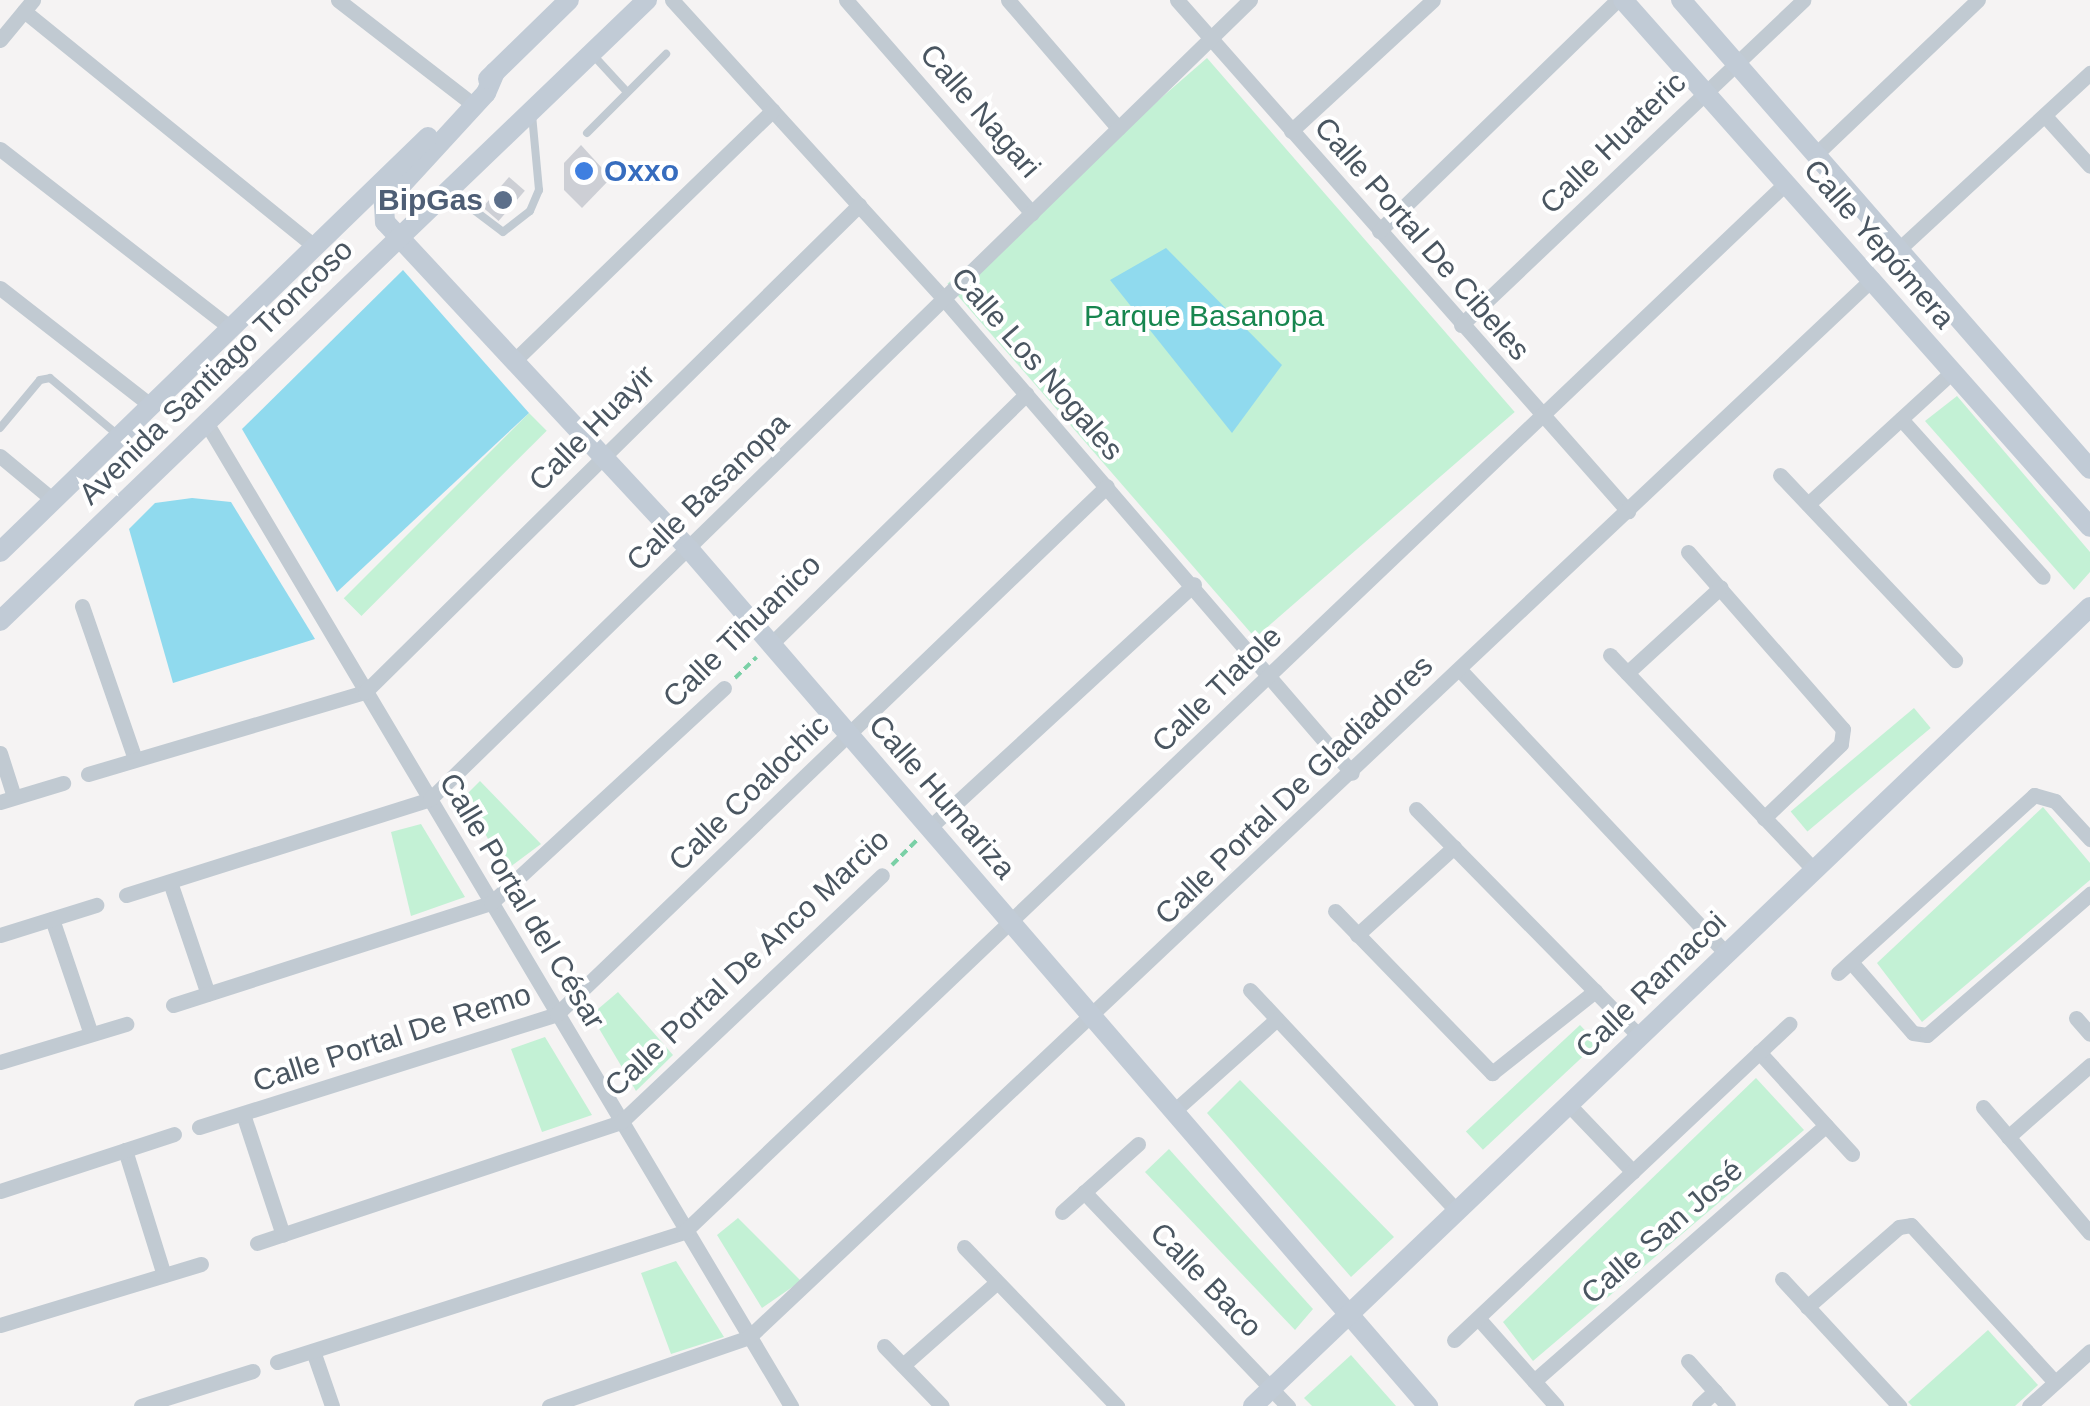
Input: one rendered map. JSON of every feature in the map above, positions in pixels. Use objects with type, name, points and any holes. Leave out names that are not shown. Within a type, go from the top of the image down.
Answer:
[{"type":"main road","name":"Avenida Santiago Troncoso","points":[[0,552],[228,326],[569,0]]},
{"type":"main road","name":"Avenida Santiago Troncoso","points":[[0,620],[647,0]]},
{"type":"main road","name":"Calle Yepómera","points":[[1620,0],[1874,278],[2090,527]]},
{"type":"main road","name":"Calle Yepómera","points":[[1681,0],[2090,469]]},
{"type":"main road","points":[[403,234],[382,218],[384,204],[486,93],[495,72]]},
{"type":"main road","name":"Calle Humariza","points":[[403,234],[689,550],[1428,1406]]},
{"type":"main road","name":"Calle Ramacoi","points":[[1253,1406],[2090,606]]},
{"type":"street","points":[[338,0],[466,100]]},
{"type":"street","name":"Calle Los Nogales","points":[[672,0],[944,299],[1194,584],[1352,773]]},
{"type":"street","name":"Calle Nagari","points":[[846,0],[1032,212]]},
{"type":"street","points":[[1008,0],[1118,128]]},
{"type":"street","name":"Calle Portal De Cibeles","points":[[1177,0],[1628,512]]},
{"type":"street","name":"Calle Basanopa","points":[[126,895],[430,799],[1250,0]]},
{"type":"street","points":[[1291,130],[1433,0]]},
{"type":"street","points":[[1379,232],[1620,0]]},
{"type":"street","name":"Calle Huateric","points":[[1461,325],[1803,0]]},
{"type":"street","points":[[1815,155],[1978,0]]},
{"type":"street","points":[[0,40],[29,6],[314,246]]},
{"type":"street","points":[[1899,249],[2090,72]]},
{"type":"street","points":[[516,358],[773,110]]},
{"type":"street","points":[[2044,116],[2090,166]]},
{"type":"street","points":[[0,149],[228,326]]},
{"type":"street","name":"Calle Tlatole","points":[[684,1232],[1012,924],[1538,414],[1786,183]]},
{"type":"street","name":"Calle Huayir","points":[[365,692],[859,205]]},
{"type":"street","name":"Calle Portal De Gladiadores","points":[[749,1337],[1094,1019],[1874,278]]},
{"type":"street","points":[[0,288],[150,404]]},
{"type":"street","points":[[1808,504],[1952,372]]},
{"type":"street","name":"Calle Tihuanico","points":[[770,645],[1026,394]]},
{"type":"street","points":[[1901,419],[2043,577]]},
{"type":"street","name":"Calle Portal del César","points":[[207,424],[684,1232],[791,1406]]},
{"type":"street","points":[[0,456],[52,500]]},
{"type":"street","points":[[1780,474],[1954,660]]},
{"type":"street","name":"Calle Coalochic","points":[[558,1014],[1107,486]]},
{"type":"street","points":[[1688,552],[1843,729],[1841,744],[1764,818]]},
{"type":"street","name":"Calle Portal De Anco Marcio","points":[[929,828],[1194,584]]},
{"type":"street","points":[[1627,673],[1721,587]]},
{"type":"street","points":[[82,606],[135,759]]},
{"type":"street","points":[[1610,655],[1814,870]]},
{"type":"street","points":[[1460,670],[1726,954]]},
{"type":"street","name":"Calle Tihuanico","points":[[492,903],[724,688]]},
{"type":"street","points":[[88,774],[365,692]]},
{"type":"street","points":[[0,753],[7,799],[63,783]]},
{"type":"street","points":[[2090,840],[2055,802],[2034,795],[1844,968],[1913,1033],[1927,1035],[2090,894]]},
{"type":"street","points":[[1416,809],[1640,1037]]},
{"type":"street","points":[[1357,934],[1454,847]]},
{"type":"street","name":"Calle Portal De Anco Marcio","points":[[257,1244],[621,1122],[882,875]]},
{"type":"street","points":[[170,882],[208,994]]},
{"type":"street","points":[[173,1005],[492,903]]},
{"type":"street","points":[[0,935],[96,904]]},
{"type":"street","points":[[1335,911],[1492,1072],[1595,990]]},
{"type":"street","points":[[52,919],[91,1034]]},
{"type":"street","points":[[1250,990],[1458,1212]]},
{"type":"street","name":"Calle Portal De Remo","points":[[199,1127],[558,1014]]},
{"type":"street","points":[[2076,1018],[2090,1034]]},
{"type":"street","points":[[1174,1111],[1277,1019]]},
{"type":"street","points":[[0,1062],[126,1024]]},
{"type":"street","name":"Calle San José","points":[[1454,1340],[1789,1024]]},
{"type":"street","points":[[1759,1052],[1852,1154]]},
{"type":"street","points":[[2008,1136],[2090,1065]]},
{"type":"street","points":[[1570,1106],[1633,1172]]},
{"type":"street","points":[[1982,1108],[2090,1232]]},
{"type":"street","name":"Calle Portal De Remo","points":[[243,1114],[283,1234]]},
{"type":"street","name":"Calle San José","points":[[1534,1381],[1826,1125]]},
{"type":"street","points":[[0,1191],[174,1134]]},
{"type":"street","points":[[1062,1212],[1138,1144]]},
{"type":"street","points":[[124,1150],[164,1275]]},
{"type":"street","name":"Calle Baco","points":[[1084,1192],[1288,1406]]},
{"type":"street","points":[[1808,1307],[1900,1227],[1911,1225],[2055,1382]]},
{"type":"street","points":[[277,1362],[684,1232]]},
{"type":"street","points":[[964,1247],[1116,1406]]},
{"type":"street","points":[[0,1325],[201,1264]]},
{"type":"street","points":[[1782,1279],[1899,1406]]},
{"type":"street","points":[[903,1365],[997,1282]]},
{"type":"street","points":[[1478,1318],[1556,1406]]},
{"type":"street","points":[[548,1406],[749,1337]]},
{"type":"street","points":[[884,1346],[942,1406]]},
{"type":"street","points":[[313,1351],[332,1406]]},
{"type":"street","points":[[2029,1406],[2090,1351]]},
{"type":"street","points":[[1688,1361],[1728,1406]]},
{"type":"street","points":[[141,1406],[252,1371]]},
{"type":"street","points":[[198,1387],[204,1406]]},
{"type":"street","points":[[1699,1406],[1715,1391]]},
{"type":"lane","points":[[592,53],[627,92]]},
{"type":"lane","points":[[587,133],[666,54]]},
{"type":"lane","points":[[448,190],[503,232],[530,211],[539,190],[532,110]]},
{"type":"lane","points":[[0,428],[40,380],[50,378],[118,435]]},
{"type":"path","name":"Calle Tihuanico","points":[[724,688],[770,645]]},
{"type":"path","name":"Calle Portal De Anco Marcio","points":[[882,875],[929,828]]},
{"type":"green space","name":"Parque Basanopa","points":[[1207,58],[1515,412],[1255,638],[947,284]]},
{"type":"green space","points":[[1957,396],[2090,552],[2090,572],[2074,590],[1925,421]]},
{"type":"green space","points":[[529,413],[547,431],[361,616],[344,598]]},
{"type":"green space","points":[[1914,708],[1931,728],[1807,831],[1791,811]]},
{"type":"green space","points":[[480,781],[541,844],[506,870],[464,797]]},
{"type":"green space","points":[[2043,807],[2090,863],[2090,880],[1922,1022],[1877,963]]},
{"type":"green space","points":[[421,824],[465,897],[411,916],[391,832]]},
{"type":"green space","points":[[618,992],[673,1055],[636,1091],[591,1015]]},
{"type":"green space","points":[[1580,1025],[1597,1043],[1483,1150],[1466,1131]]},
{"type":"green space","points":[[545,1037],[592,1115],[542,1132],[511,1049]]},
{"type":"green space","points":[[1756,1078],[1804,1130],[1533,1361],[1503,1322]]},
{"type":"green space","points":[[1240,1080],[1394,1237],[1351,1277],[1207,1113]]},
{"type":"green space","points":[[1169,1149],[1313,1309],[1295,1330],[1145,1172]]},
{"type":"green space","points":[[738,1218],[801,1281],[762,1308],[717,1235]]},
{"type":"green space","points":[[676,1261],[724,1337],[671,1354],[641,1273]]},
{"type":"green space","points":[[1988,1330],[2038,1385],[2015,1406],[1912,1406],[1908,1402]]},
{"type":"green space","points":[[1351,1355],[1396,1406],[1312,1406],[1304,1398]]},
{"type":"water","points":[[1166,248],[1282,365],[1232,433],[1110,280]]},
{"type":"water","points":[[403,270],[529,413],[337,592],[242,429]]},
{"type":"water","points":[[192,498],[231,502],[315,639],[173,683],[129,529],[155,503]]},
{"type":"building","name":"Oxxo","points":[[581,145],[611,178],[582,208],[564,190],[564,163]]},
{"type":"building","name":"BipGas","points":[[509,177],[525,191],[499,221],[483,207]]},
{"type":"place","name":"Oxxo","points":[[584,171]]},
{"type":"place","name":"BipGas","points":[[503,200]]}]
